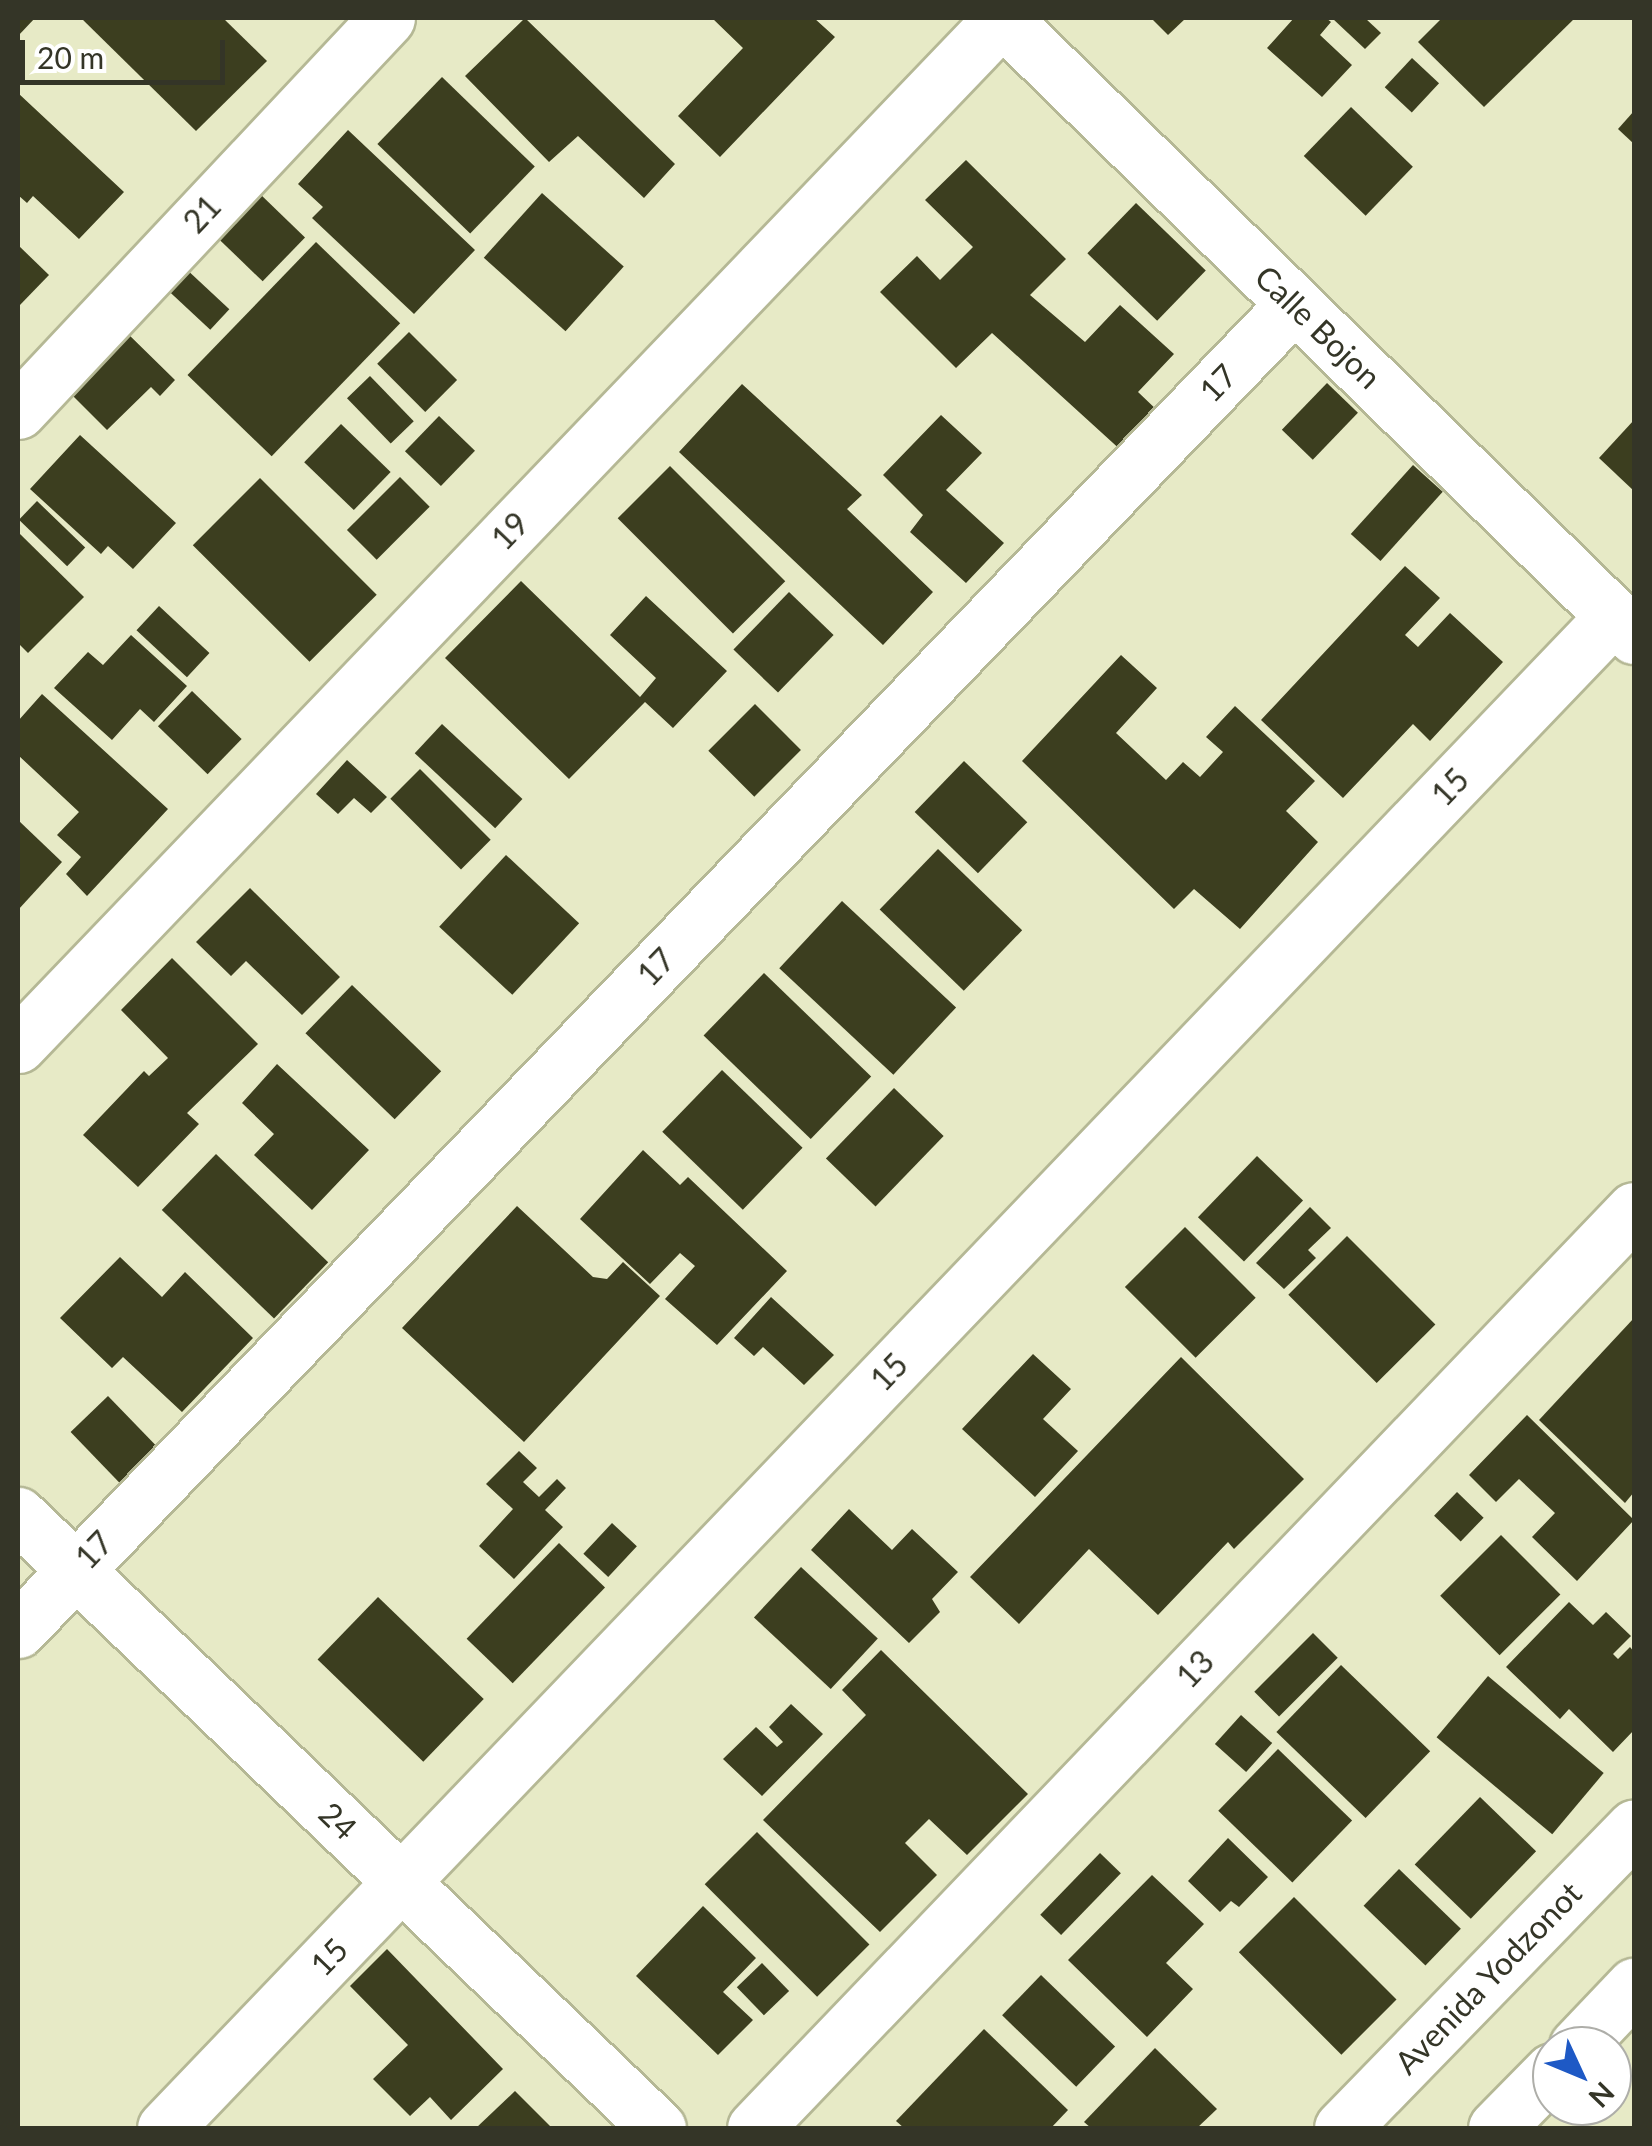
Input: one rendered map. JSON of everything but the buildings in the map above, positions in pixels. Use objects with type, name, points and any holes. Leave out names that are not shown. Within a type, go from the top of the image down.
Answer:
[{"type":"street","name":"21","points":[[18,412],[387,18]]},
{"type":"street","name":"Calle Bojon","points":[[1002,18],[1624,626]]},
{"type":"street","name":"19","points":[[18,1045],[1002,18]]},
{"type":"street","name":"17","points":[[18,1630],[1294,304]]},
{"type":"street","name":"15","points":[[165,2128],[1624,626]]},
{"type":"street","name":"13","points":[[755,2128],[1634,1210]]},
{"type":"street","name":"24","points":[[18,1515],[658,2128]]},
{"type":"street","name":"Avenida Yodzonot","points":[[1342,2128],[1634,1828]]},
{"type":"street","points":[[1595,2026],[1634,1986]]},
{"type":"street","points":[[1496,2128],[1532,2091]]}]
